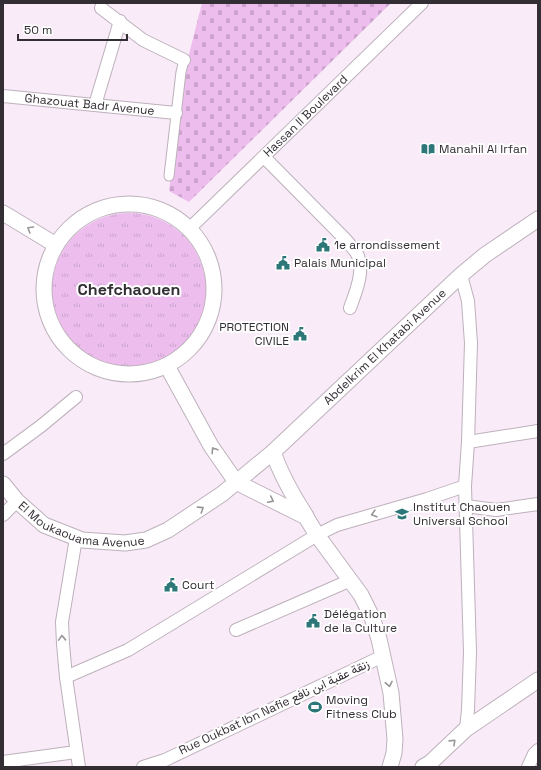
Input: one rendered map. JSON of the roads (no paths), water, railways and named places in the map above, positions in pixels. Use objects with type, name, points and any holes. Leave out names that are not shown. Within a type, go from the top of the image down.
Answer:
[{"type":"street","name":"Hassan II Boulevard","points":[[190,228],[422,3]]},
{"type":"street","points":[[101,8],[143,40],[184,60],[181,72],[169,176]]},
{"type":"street","points":[[95,105],[120,21]]},
{"type":"street","name":"Ghazouat Badr Avenue","points":[[3,96],[176,113]]},
{"type":"street","points":[[264,157],[346,240],[356,253],[361,268],[350,308]]},
{"type":"street","points":[[130,204],[148,206],[164,211],[190,228],[200,241],[207,255],[212,270],[214,289],[212,308],[206,326],[196,342],[183,355],[167,366],[138,374],[108,372],[93,367],[79,359],[57,336],[50,322],[45,306],[45,275],[49,259],[56,245],[67,230],[80,219],[96,210],[113,205],[130,204]]},
{"type":"street","points":[[3,213],[56,245]]},
{"type":"street","name":"Abdelkrim El Khatabi Avenue","points":[[236,482],[273,452],[461,275],[485,255],[538,219]]},
{"type":"street","points":[[461,275],[468,301],[471,322],[468,442],[465,486],[470,652],[466,729]]},
{"type":"street","points":[[167,366],[211,446],[236,482],[306,517]]},
{"type":"street","points":[[3,454],[41,426],[76,397]]},
{"type":"street","points":[[468,442],[538,431]]},
{"type":"street","points":[[273,452],[280,471],[295,500],[317,535],[361,595],[372,617],[383,656],[395,725],[394,753],[390,767]]},
{"type":"street","name":"El Moukaouama Avenue","points":[[3,484],[17,501],[44,525],[82,540],[125,543],[146,540],[168,530],[222,494],[236,482]]},
{"type":"street","points":[[66,677],[128,650],[317,535],[336,525],[428,499],[465,486]]},
{"type":"street","points":[[3,515],[17,501]]},
{"type":"street","points":[[466,506],[496,510],[538,504]]},
{"type":"street","points":[[76,538],[62,622],[62,644],[79,767]]},
{"type":"street","points":[[236,630],[351,580]]},
{"type":"street","name":"Rue Oukbat Ibn Nafie زنقة عقبة ابن نافع","points":[[143,767],[165,760],[383,656]]},
{"type":"street","points":[[423,767],[430,763],[466,729],[538,680]]},
{"type":"street","points":[[528,767],[534,754],[538,750]]},
{"type":"street","points":[[3,762],[76,752]]},
{"type":"place","name":"Manahil Al Irfan","points":[[428,149]]},
{"type":"place","name":"1e arrondissement","points":[[323,245]]},
{"type":"place","name":"Palais Municipal","points":[[283,263]]},
{"type":"place","name":"PROTECTION CIVILE","points":[[300,334]]},
{"type":"place","name":"Institut Chaouen Universal School","points":[[402,514]]},
{"type":"place","name":"Court","points":[[171,585]]},
{"type":"place","name":"Délégation de la Culture","points":[[313,621]]},
{"type":"place","name":"Moving Fitness Club","points":[[315,707]]},
{"type":"district","name":"Chefchaouen","points":[[129,289]]}]
